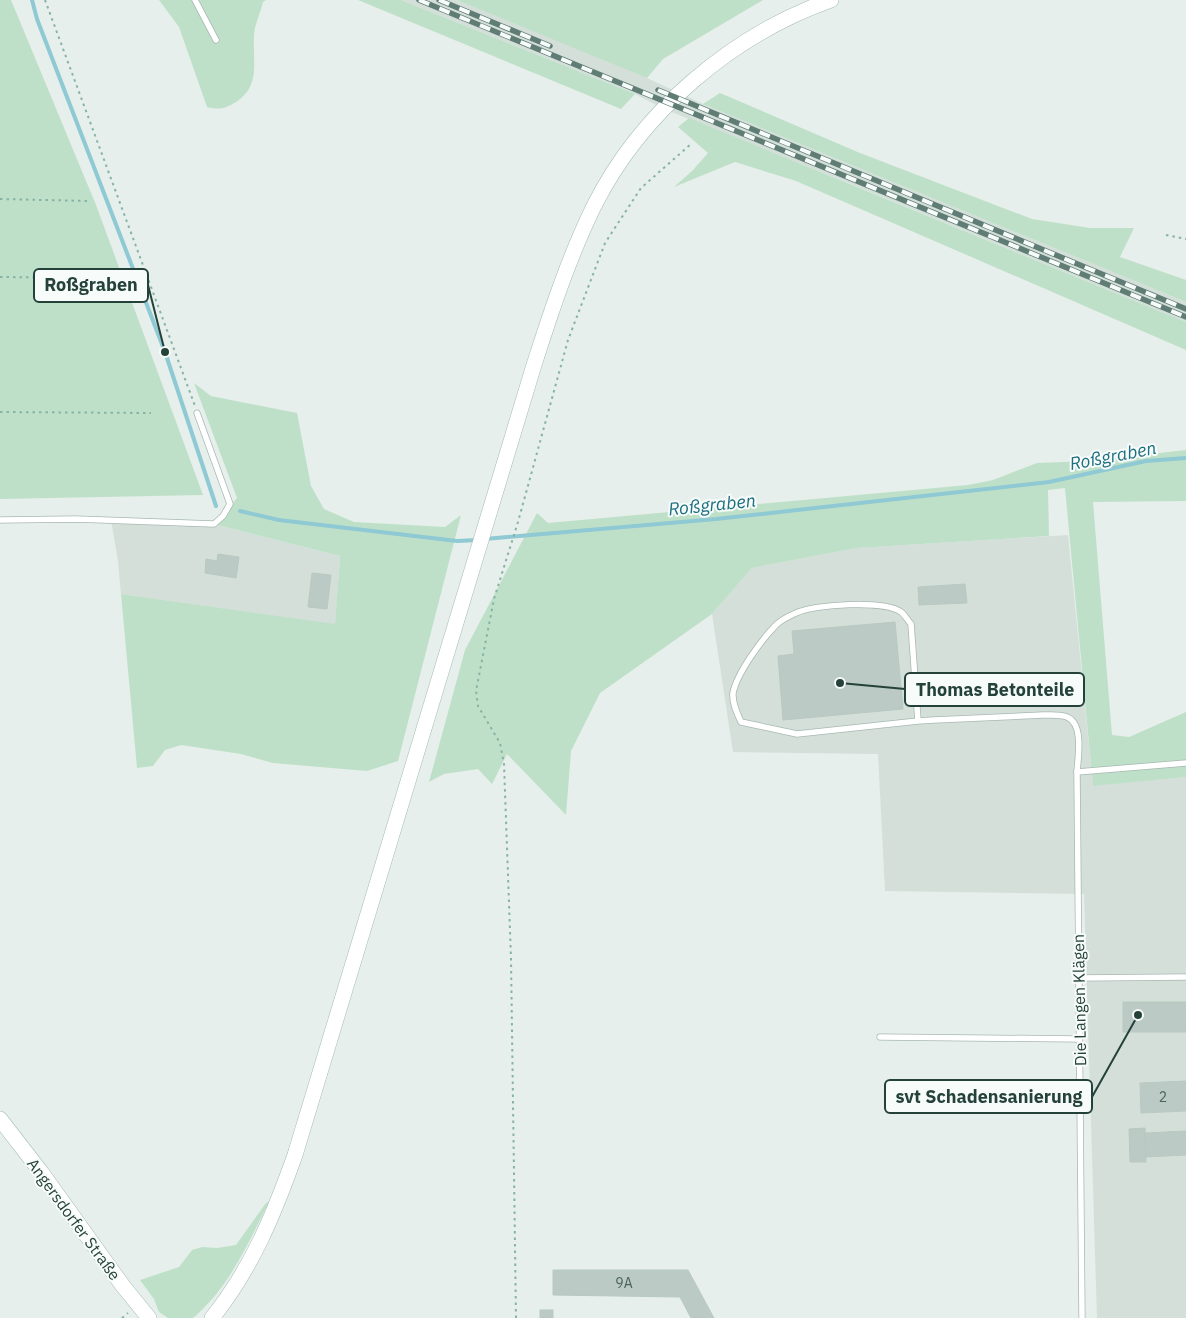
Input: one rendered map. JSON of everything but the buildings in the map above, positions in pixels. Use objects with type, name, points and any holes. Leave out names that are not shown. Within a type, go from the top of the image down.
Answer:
[{"type":"main road","points":[[212,1318],[238,1282],[253,1255],[274,1213],[295,1155],[474,560],[551,314],[595,206],[612,175],[638,139],[656,117],[684,90],[712,66],[744,43],[812,7],[831,0]]},
{"type":"main road","name":"Angersdorfer Straße","points":[[0,1119],[41,1172],[123,1286],[149,1318]]},
{"type":"lane","points":[[195,0],[216,40]]},
{"type":"lane","points":[[0,520],[76,519],[214,524],[223,516],[230,504],[198,412]]},
{"type":"lane","points":[[884,605],[901,612],[911,624],[918,721],[797,734],[741,722],[734,706],[733,693],[743,669],[777,624],[798,612],[825,606],[884,605]]},
{"type":"lane","name":"Die Langen Klägen","points":[[918,721],[1044,715],[1069,717],[1074,722],[1078,733],[1082,1318]]},
{"type":"lane","points":[[1077,772],[1186,763]]},
{"type":"lane","points":[[1079,978],[1186,977]]},
{"type":"lane","points":[[880,1037],[1080,1039]]},
{"type":"path","points":[[45,0],[198,412]]},
{"type":"path","points":[[516,1318],[511,958],[504,764],[500,743],[478,706],[476,691],[494,599],[510,551],[568,340],[605,243],[641,188],[691,144]]},
{"type":"path","points":[[0,199],[89,201]]},
{"type":"path","points":[[1166,234],[1186,239]]},
{"type":"path","points":[[0,278],[108,278]]},
{"type":"path","points":[[0,412],[151,413]]},
{"type":"shaded area","points":[[401,0],[457,0],[588,52],[703,104],[1186,302],[1186,322],[664,109],[635,94]]},
{"type":"shaded area","points":[[111,520],[214,524],[340,556],[335,625],[121,594]]},
{"type":"shaded area","points":[[1068,535],[1093,785],[1186,777],[1186,1318],[1097,1318],[1084,894],[885,891],[878,754],[733,752],[712,614],[752,568],[857,548]]},
{"type":"green space","points":[[0,0],[11,0],[96,205],[203,495],[0,499]]},
{"type":"green space","points":[[159,0],[266,0],[263,2],[255,28],[253,78],[245,95],[229,106],[222,108],[207,107],[179,27]]},
{"type":"green space","points":[[358,0],[401,0],[635,94],[621,109]]},
{"type":"green space","points":[[457,0],[763,0],[663,59],[647,78]]},
{"type":"green space","points":[[720,93],[860,153],[1032,219],[1090,228],[1134,228],[1120,257],[1186,280],[1186,302],[703,104]]},
{"type":"green space","points":[[689,118],[1186,322],[1186,350],[796,181],[735,162],[674,187],[708,153],[678,127]]},
{"type":"green space","points":[[194,383],[211,396],[297,413],[311,486],[324,509],[354,522],[445,527],[461,515],[398,761],[367,771],[273,763],[241,754],[181,745],[165,750],[153,766],[137,768],[121,594],[335,624],[340,556],[214,524],[237,498]]},
{"type":"green space","points":[[1186,450],[1186,501],[1093,502],[1112,735],[1129,737],[1186,712],[1186,777],[1093,786],[1065,488],[1048,490],[1049,536],[857,548],[752,568],[712,614],[600,693],[571,751],[566,815],[507,754],[492,784],[478,769],[444,774],[429,782],[465,650],[537,513],[548,523],[968,485],[993,480],[1037,463],[1090,461]]},
{"type":"green space","points":[[269,1202],[237,1264],[206,1306],[193,1318],[168,1318],[159,1312],[154,1299],[140,1280],[179,1267],[192,1250],[202,1247],[217,1248],[236,1245],[266,1203]]},
{"type":"waterway","name":"Roßgraben","points":[[32,0],[37,19],[165,352],[216,506]]},
{"type":"waterway","name":"Roßgraben","points":[[485,539],[716,519],[1049,482],[1146,461],[1186,458]]},
{"type":"waterway","name":"Roßgraben","points":[[240,511],[279,520],[457,541],[478,540]]},
{"type":"railway","points":[[419,0],[1186,317]]},
{"type":"railway","points":[[439,0],[550,46]]},
{"type":"railway","points":[[658,90],[1186,309]]},
{"type":"place","name":"Roßgraben","points":[[165,352]]},
{"type":"place","name":"Thomas Betonteile","points":[[840,683]]},
{"type":"place","name":"svt Schadensanierung","points":[[1138,1015]]}]
